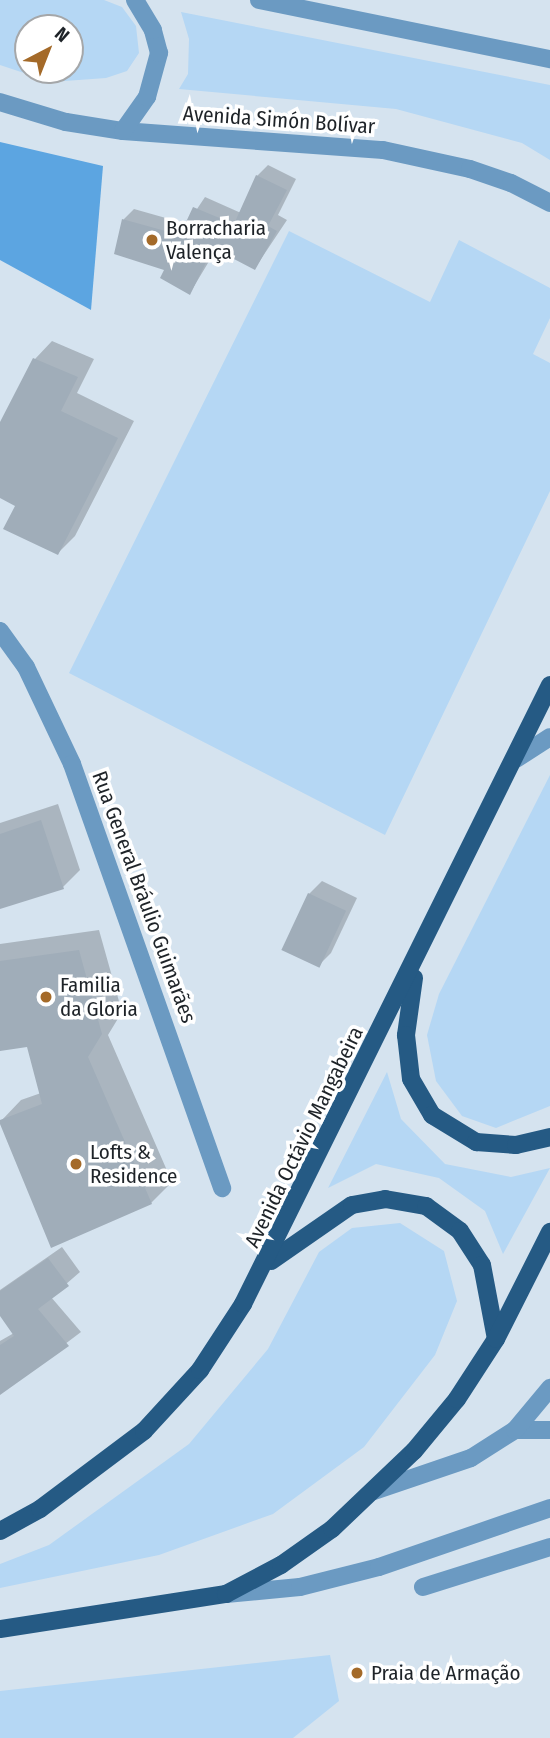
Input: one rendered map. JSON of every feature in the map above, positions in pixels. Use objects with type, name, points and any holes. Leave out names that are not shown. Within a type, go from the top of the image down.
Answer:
[{"type":"main road","name":"Avenida Octávio Mangabeira","points":[[0,1531],[40,1509],[144,1431],[200,1370],[266,1265],[550,685]]},
{"type":"main road","points":[[417,961],[406,1035],[411,1079],[432,1115],[476,1142],[516,1145],[550,1137]]},
{"type":"main road","points":[[266,1265],[352,1205],[385,1199],[426,1206],[460,1231],[482,1265],[496,1339]]},
{"type":"main road","points":[[0,1629],[226,1594],[281,1565],[332,1529],[374,1491],[457,1399],[496,1339],[550,1232]]},
{"type":"street","points":[[123,131],[147,97],[159,53],[153,30],[135,0]]},
{"type":"street","points":[[259,0],[550,59]]},
{"type":"street","name":"Avenida Simón Bolívar","points":[[0,102],[66,122],[123,131],[383,150],[470,169],[511,183],[550,203]]},
{"type":"street","name":"Rua General Bráulio Guimarães","points":[[0,631],[26,667],[72,764],[222,1188]]},
{"type":"street","points":[[516,759],[550,737]]},
{"type":"street","points":[[374,1491],[463,1462],[515,1430],[550,1388]]},
{"type":"street","points":[[515,1430],[550,1430]]},
{"type":"street","points":[[226,1594],[300,1587],[379,1567],[550,1508]]},
{"type":"street","points":[[423,1587],[550,1547]]},
{"type":"shaded area","points":[[0,0],[104,0],[122,7],[136,26],[139,53],[127,71],[106,78],[84,80],[84,14],[14,14],[14,70],[0,65]]},
{"type":"shaded area","points":[[181,12],[550,85],[550,160],[522,143],[396,109],[179,89],[188,74],[189,39]]},
{"type":"shaded area","points":[[0,142],[103,166],[91,310],[0,260]]},
{"type":"shaded area","points":[[289,231],[430,302],[459,240],[550,288],[550,318],[533,354],[550,363],[550,491],[385,835],[69,673]]},
{"type":"shaded area","points":[[550,775],[550,1106],[496,1128],[462,1116],[436,1081],[427,1035],[439,994]]},
{"type":"shaded area","points":[[387,1072],[401,1119],[445,1164],[511,1177],[550,1168],[503,1254],[485,1211],[439,1178],[376,1164],[328,1188]]},
{"type":"shaded area","points":[[400,1223],[444,1251],[457,1301],[435,1355],[364,1447],[273,1514],[159,1555],[0,1588],[0,1564],[49,1545],[189,1444],[268,1349],[319,1252],[352,1228]]},
{"type":"shaded area","points":[[330,1655],[339,1701],[293,1738],[0,1738],[0,1691]]},
{"type":"building","points":[[256,175],[287,190],[268,226],[277,231],[255,270],[213,248],[190,295],[160,278],[164,270],[114,254],[122,219],[180,235],[193,207],[234,224]]},
{"type":"building","points":[[33,358],[78,377],[61,411],[118,438],[58,555],[3,529],[15,506],[0,498],[0,422]]},
{"type":"building","points":[[41,820],[64,889],[0,909],[0,834]]},
{"type":"building","points":[[308,893],[346,911],[319,968],[281,950]]},
{"type":"building","points":[[79,950],[102,1034],[88,1057],[152,1204],[51,1248],[0,1124],[0,1120],[42,1104],[27,1047],[0,1051],[0,961]]},
{"type":"building","points":[[48,1258],[69,1286],[38,1309],[69,1346],[0,1395],[0,1345],[14,1336],[0,1316],[0,1291]]},
{"type":"place","name":"Borracharia Valença","points":[[152,240]]},
{"type":"place","name":"Familia da Gloria","points":[[46,997]]},
{"type":"place","name":"Lofts & Residence","points":[[76,1164]]},
{"type":"place","name":"Praia de Armação","points":[[357,1673]]}]
